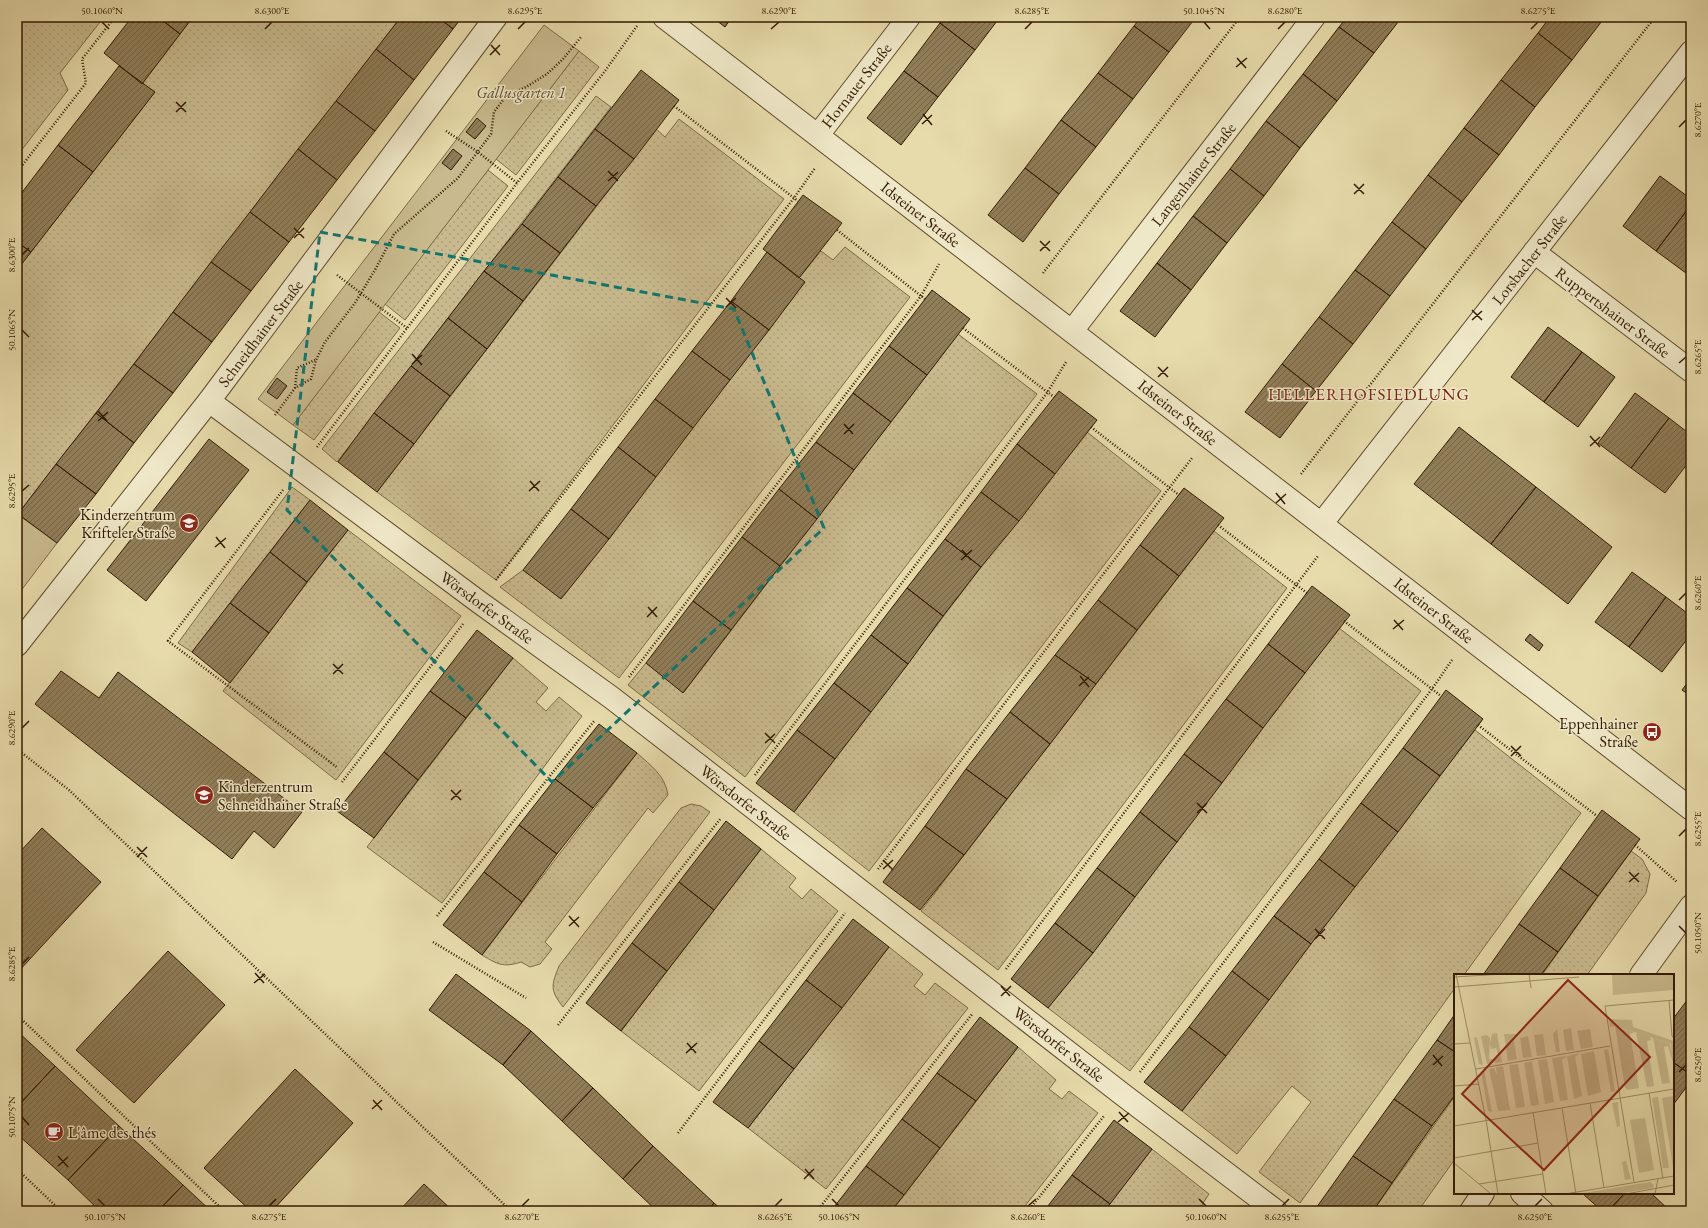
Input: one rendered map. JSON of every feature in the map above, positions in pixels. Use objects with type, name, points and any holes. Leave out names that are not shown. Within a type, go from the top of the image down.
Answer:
[{"type":"street","name":"Schneidhainer Straße","points":[[17,645],[209,401],[496,17]]},
{"type":"street","name":"Idsteiner Straße","points":[[664,17],[954,239],[1691,809]]},
{"type":"street","name":"Hornauer Straße","points":[[824,139],[909,17]]},
{"type":"street","name":"Langenhainer Straße","points":[[1077,334],[1314,17]]},
{"type":"street","name":"Lorsbacher Straße","points":[[1328,529],[1534,252],[1691,52]]},
{"type":"street","name":"Ruppertshainer Straße","points":[[1534,252],[1691,371]]},
{"type":"street","name":"Wörsdorfer Straße","points":[[209,401],[479,602],[612,698],[1122,1094],[1276,1211]]},
{"type":"street","points":[[1642,974],[1691,906]]},
{"type":"street","points":[[1471,1211],[1482,1194]]},
{"type":"street","points":[[1523,1194],[1542,1211]]},
{"type":"path","points":[[17,172],[86,83],[82,59],[115,17]]},
{"type":"path","points":[[1026,295],[1240,17]]},
{"type":"path","points":[[1285,495],[1655,17]]},
{"type":"path","points":[[338,768],[168,641],[517,183],[605,71],[639,23]]},
{"type":"path","points":[[260,439],[281,406],[295,388],[311,379],[316,360],[325,342],[362,292],[394,234],[458,178],[491,134],[494,112],[506,96],[526,87],[547,74],[563,59],[581,37]]},
{"type":"path","points":[[674,106],[798,201]]},
{"type":"path","points":[[423,115],[478,152],[517,183]]},
{"type":"path","points":[[342,782],[479,602],[794,198],[824,139]]},
{"type":"path","points":[[837,230],[925,299]]},
{"type":"path","points":[[437,916],[612,698],[921,296],[954,239]]},
{"type":"path","points":[[314,260],[362,292],[407,328]]},
{"type":"path","points":[[963,328],[1054,397]]},
{"type":"path","points":[[558,1025],[738,796],[1047,392],[1077,334]]},
{"type":"path","points":[[295,388],[298,368],[316,360]]},
{"type":"path","points":[[1091,427],[1179,495]]},
{"type":"path","points":[[678,1133],[1170,488],[1208,436]]},
{"type":"path","points":[[1218,525],[1307,593]]},
{"type":"path","points":[[817,1211],[990,991],[1297,584],[1328,529]]},
{"type":"path","points":[[1344,621],[1441,696]]},
{"type":"path","points":[[1028,1211],[1122,1094],[1432,689],[1468,636]]},
{"type":"path","points":[[1478,725],[1597,816]]},
{"type":"path","points":[[17,749],[69,790],[511,1211]]},
{"type":"path","points":[[1635,845],[1680,885]]},
{"type":"path","points":[[433,942],[526,998]]},
{"type":"path","points":[[17,1015],[224,1211]]},
{"type":"path","points":[[17,1169],[61,1211]]},
{"type":"highlighted area","points":[[320,232],[734,309],[824,528],[552,782],[287,510]]},
{"type":"green space","points":[[17,17],[104,17],[60,73],[68,90],[17,156]]},
{"type":"green space","points":[[193,17],[401,17],[18,514],[17,270],[154,93],[142,84]]},
{"type":"green space","name":"Gallusgarten 1","points":[[544,25],[579,51],[293,425],[258,399]]},
{"type":"green space","points":[[579,51],[599,67],[516,175],[496,159]]},
{"type":"green space","points":[[596,96],[611,107],[337,462],[322,449]]},
{"type":"green space","points":[[679,119],[784,199],[496,580],[377,492],[656,129],[665,137]]},
{"type":"green space","points":[[488,170],[508,186],[405,320],[385,304]]},
{"type":"green space","points":[[845,247],[910,297],[619,678],[500,587],[523,570],[561,598],[805,282],[799,278],[821,251],[833,260]]},
{"type":"green space","points":[[379,312],[400,328],[314,440],[293,425]]},
{"type":"green space","points":[[958,334],[1037,394],[745,777],[628,685],[646,663],[684,692]]},
{"type":"green space","points":[[1087,432],[1161,491],[869,871],[794,812],[1011,528]]},
{"type":"green space","points":[[292,487],[310,500],[192,652],[178,643]]},
{"type":"green space","points":[[17,514],[57,543],[17,596]]},
{"type":"green space","points":[[348,530],[461,616],[336,780],[223,691]]},
{"type":"green space","points":[[1214,531],[1287,588],[998,970],[921,911]]},
{"type":"green space","points":[[1339,628],[1421,691],[1130,1071],[1048,1008]]},
{"type":"green space","points":[[513,658],[548,688],[536,702],[546,711],[559,697],[582,716],[442,903],[367,847]]},
{"type":"green space","points":[[1475,730],[1581,813],[1465,974],[1454,974],[1454,989],[1300,1203],[1259,1172],[1311,1102],[1292,1086],[1237,1154],[1182,1111]]},
{"type":"green space","points":[[637,753],[661,776],[668,795],[653,813],[648,808],[545,942],[552,949],[540,964],[530,967],[521,962],[509,965],[500,964],[482,955]]},
{"type":"green space","points":[[691,804],[701,806],[710,812],[563,1007],[553,988],[554,978],[559,966],[681,808]]},
{"type":"green space","points":[[761,849],[796,878],[789,887],[802,899],[811,889],[838,911],[699,1091],[621,1031]]},
{"type":"green space","points":[[1631,851],[1642,859],[1650,874],[1646,893],[1588,974],[1543,974]]},
{"type":"green space","points":[[889,947],[923,974],[914,986],[925,995],[935,983],[968,1008],[826,1189],[748,1128]]},
{"type":"green space","points":[[1018,1047],[1056,1080],[1049,1089],[1062,1099],[1069,1091],[1098,1113],[1021,1211],[892,1211]]},
{"type":"green space","points":[[1454,1097],[1454,1160],[1418,1211],[1373,1211]]},
{"type":"green space","points":[[1152,1149],[1209,1194],[1198,1211],[1104,1211]]},
{"type":"building","points":[[132,17],[158,17],[180,34],[142,84],[104,53]]},
{"type":"building","points":[[158,17],[193,17],[180,34]]},
{"type":"building","points":[[401,17],[438,17],[453,29],[414,80],[376,49]]},
{"type":"building","points":[[438,17],[462,17],[453,29]]},
{"type":"building","points":[[712,17],[732,17],[725,27]]},
{"type":"building","points":[[945,17],[1000,17],[975,50],[940,23]]},
{"type":"building","points":[[1141,17],[1196,17],[1169,52],[1134,26]]},
{"type":"building","points":[[1347,17],[1402,17],[1374,53],[1339,27]]},
{"type":"building","points":[[1550,17],[1605,17],[1572,60],[1538,33]]},
{"type":"building","points":[[940,23],[975,50],[938,97],[904,71]]},
{"type":"building","points":[[1134,26],[1169,52],[1133,99],[1098,73]]},
{"type":"building","points":[[1339,27],[1374,53],[1337,101],[1303,74]]},
{"type":"building","points":[[1538,33],[1572,60],[1535,107],[1501,80]]},
{"type":"building","points":[[376,49],[414,80],[375,131],[336,101]]},
{"type":"building","points":[[119,66],[155,92],[93,172],[58,145]]},
{"type":"building","points":[[641,70],[679,100],[634,159],[595,129]]},
{"type":"building","points":[[904,71],[938,97],[901,145],[867,118]]},
{"type":"building","points":[[1098,73],[1133,99],[1096,147],[1061,120]]},
{"type":"building","points":[[1303,74],[1337,101],[1300,148],[1266,121]]},
{"type":"building","points":[[1501,80],[1535,107],[1499,155],[1464,128]]},
{"type":"building","points":[[336,101],[375,131],[337,180],[298,149]]},
{"type":"building","points":[[477,118],[486,126],[475,139],[466,132]]},
{"type":"building","points":[[1061,120],[1096,147],[1059,194],[1025,168]]},
{"type":"building","points":[[1266,121],[1300,148],[1264,196],[1230,169]]},
{"type":"building","points":[[1464,128],[1499,155],[1462,202],[1428,175]]},
{"type":"building","points":[[595,129],[634,159],[596,206],[558,177]]},
{"type":"building","points":[[58,145],[93,172],[31,252],[17,242],[17,199]]},
{"type":"building","points":[[298,149],[337,180],[289,242],[250,212]]},
{"type":"building","points":[[453,149],[462,156],[451,170],[442,163]]},
{"type":"building","points":[[1025,168],[1059,194],[1023,242],[988,215]]},
{"type":"building","points":[[1230,169],[1264,196],[1227,243],[1193,216]]},
{"type":"building","points":[[1428,175],[1462,202],[1426,249],[1392,222]]},
{"type":"building","points":[[1660,176],[1691,199],[1691,205],[1656,251],[1623,226]]},
{"type":"building","points":[[558,177],[596,206],[560,253],[522,224]]},
{"type":"building","points":[[803,195],[842,223],[799,278],[763,249]]},
{"type":"building","points":[[1691,205],[1691,275],[1690,276],[1656,251]]},
{"type":"building","points":[[250,212],[289,242],[251,291],[211,262]]},
{"type":"building","points":[[1193,216],[1227,243],[1191,290],[1157,263]]},
{"type":"building","points":[[1392,222],[1426,249],[1390,296],[1355,270]]},
{"type":"building","points":[[522,224],[560,253],[523,301],[484,271]]},
{"type":"building","points":[[17,242],[31,252],[17,270]]},
{"type":"building","points":[[767,252],[805,282],[769,330],[731,301]]},
{"type":"building","points":[[211,262],[251,291],[212,342],[173,312]]},
{"type":"building","points":[[1157,263],[1191,290],[1155,337],[1120,311]]},
{"type":"building","points":[[1355,270],[1390,296],[1353,344],[1319,317]]},
{"type":"building","points":[[484,271],[523,301],[487,349],[448,318]]},
{"type":"building","points":[[932,290],[970,319],[927,375],[889,346]]},
{"type":"building","points":[[731,301],[769,330],[730,380],[692,351]]},
{"type":"building","points":[[173,312],[212,342],[173,393],[134,364]]},
{"type":"building","points":[[1319,317],[1353,344],[1316,391],[1282,364]]},
{"type":"building","points":[[448,318],[487,349],[450,396],[411,366]]},
{"type":"building","points":[[1548,327],[1582,352],[1544,402],[1511,377]]},
{"type":"building","points":[[889,346],[927,375],[891,422],[853,393]]},
{"type":"building","points":[[692,351],[730,380],[693,428],[655,399]]},
{"type":"building","points":[[1582,352],[1615,377],[1578,427],[1544,402]]},
{"type":"building","points":[[134,364],[173,393],[134,443],[96,413]]},
{"type":"building","points":[[1282,364],[1316,391],[1280,438],[1245,412]]},
{"type":"building","points":[[411,366],[450,396],[414,444],[374,413]]},
{"type":"building","points":[[277,378],[287,386],[277,399],[267,392]]},
{"type":"building","points":[[1059,391],[1097,420],[1055,474],[1017,444]]},
{"type":"building","points":[[853,393],[891,422],[854,470],[816,442]]},
{"type":"building","points":[[1635,393],[1669,418],[1631,468],[1598,443]]},
{"type":"building","points":[[655,399],[693,428],[656,477],[618,447]]},
{"type":"building","points":[[96,413],[134,443],[96,494],[56,464]]},
{"type":"building","points":[[374,413],[414,444],[377,492],[338,462]]},
{"type":"building","points":[[1669,418],[1691,435],[1691,459],[1665,493],[1631,468]]},
{"type":"building","points":[[1459,427],[1536,487],[1491,544],[1414,484]]},
{"type":"building","points":[[209,439],[249,470],[146,601],[107,570]]},
{"type":"building","points":[[816,442],[854,470],[817,519],[779,489]]},
{"type":"building","points":[[1017,444],[1055,474],[1019,521],[981,492]]},
{"type":"building","points":[[618,447],[656,477],[609,539],[571,509]]},
{"type":"building","points":[[56,464],[96,494],[57,543],[18,514]]},
{"type":"building","points":[[1536,487],[1612,547],[1568,604],[1491,544]]},
{"type":"building","points":[[1184,488],[1224,518],[1179,576],[1140,545]]},
{"type":"building","points":[[779,489],[817,519],[780,566],[742,537]]},
{"type":"building","points":[[981,492],[1019,521],[981,567],[945,539]]},
{"type":"building","points":[[310,500],[348,530],[307,582],[270,552]]},
{"type":"building","points":[[571,509],[609,539],[561,599],[523,570]]},
{"type":"building","points":[[742,537],[780,566],[731,630],[693,601]]},
{"type":"building","points":[[945,539],[981,567],[943,616],[907,588]]},
{"type":"building","points":[[1140,545],[1179,576],[1137,630],[1098,600]]},
{"type":"building","points":[[270,552],[307,582],[269,633],[230,603]]},
{"type":"building","points":[[1632,572],[1666,597],[1629,647],[1595,622]]},
{"type":"building","points":[[1312,586],[1350,615],[1305,673],[1268,644]]},
{"type":"building","points":[[907,588],[943,616],[908,664],[871,635]]},
{"type":"building","points":[[1666,597],[1691,616],[1691,634],[1662,672],[1629,647]]},
{"type":"building","points":[[1098,600],[1137,630],[1096,684],[1055,655]]},
{"type":"building","points":[[693,601],[731,630],[683,693],[646,663]]},
{"type":"building","points":[[230,603],[269,633],[230,683],[192,652]]},
{"type":"building","points":[[477,630],[513,658],[466,718],[430,691]]},
{"type":"building","points":[[1530,634],[1543,645],[1539,651],[1525,640]]},
{"type":"building","points":[[871,635],[908,664],[871,712],[834,683]]},
{"type":"building","points":[[1268,644],[1305,673],[1263,728],[1226,699]]},
{"type":"building","points":[[1055,655],[1096,684],[1050,744],[1010,712]]},
{"type":"building","points":[[61,671],[99,698],[118,672],[302,812],[274,848],[254,831],[232,859],[35,704]]},
{"type":"building","points":[[1691,678],[1691,696],[1682,690]]},
{"type":"building","points":[[834,683],[871,712],[835,759],[797,730]]},
{"type":"building","points":[[1446,690],[1483,719],[1440,776],[1403,748]]},
{"type":"building","points":[[430,691],[466,718],[418,780],[384,752]]},
{"type":"building","points":[[1226,699],[1263,728],[1222,783],[1184,754]]},
{"type":"building","points":[[1010,712],[1050,744],[1007,799],[966,769]]},
{"type":"building","points":[[599,724],[637,753],[593,808],[555,779]]},
{"type":"building","points":[[797,730],[835,759],[794,812],[756,783]]},
{"type":"building","points":[[1403,748],[1440,776],[1398,832],[1361,803]]},
{"type":"building","points":[[384,752],[418,780],[374,838],[337,811]]},
{"type":"building","points":[[1184,754],[1222,783],[1177,842],[1140,812]]},
{"type":"building","points":[[966,769],[1007,799],[964,855],[925,826]]},
{"type":"building","points":[[555,779],[593,808],[557,854],[519,825]]},
{"type":"building","points":[[1361,803],[1398,832],[1355,887],[1319,859]]},
{"type":"building","points":[[1602,810],[1640,839],[1598,896],[1560,868]]},
{"type":"building","points":[[1140,812],[1177,842],[1135,897],[1097,868]]},
{"type":"building","points":[[726,821],[761,849],[714,910],[679,882]]},
{"type":"building","points":[[519,825],[557,854],[522,902],[484,872]]},
{"type":"building","points":[[925,826],[964,855],[920,910],[883,882]]},
{"type":"building","points":[[42,828],[101,882],[17,973],[17,855]]},
{"type":"building","points":[[1319,859],[1355,887],[1311,944],[1274,916]]},
{"type":"building","points":[[1097,868],[1135,897],[1093,953],[1055,923]]},
{"type":"building","points":[[1560,868],[1598,896],[1558,952],[1519,924]]},
{"type":"building","points":[[484,872],[522,902],[482,955],[443,925]]},
{"type":"building","points":[[679,882],[714,910],[667,971],[632,943]]},
{"type":"building","points":[[1274,916],[1311,944],[1269,1000],[1232,971]]},
{"type":"building","points":[[853,919],[889,947],[842,1008],[806,980]]},
{"type":"building","points":[[1055,923],[1093,953],[1048,1008],[1011,979]]},
{"type":"building","points":[[1519,924],[1558,952],[1542,974],[1484,974]]},
{"type":"building","points":[[632,943],[667,971],[621,1031],[586,1003]]},
{"type":"building","points":[[168,951],[225,1005],[134,1103],[76,1050]]},
{"type":"building","points":[[1232,971],[1269,1000],[1226,1056],[1189,1027]]},
{"type":"building","points":[[456,974],[531,1031],[503,1065],[429,1010]]},
{"type":"building","points":[[806,980],[842,1008],[794,1069],[759,1041]]},
{"type":"building","points":[[1691,995],[1691,1075],[1674,1063],[1674,1018]]},
{"type":"building","points":[[1454,1015],[1454,1051],[1437,1040]]},
{"type":"building","points":[[980,1017],[1018,1047],[976,1101],[937,1073]]},
{"type":"building","points":[[1189,1027],[1226,1056],[1182,1111],[1144,1082]]},
{"type":"building","points":[[17,1031],[55,1066],[17,1107]]},
{"type":"building","points":[[531,1031],[593,1088],[562,1121],[503,1065]]},
{"type":"building","points":[[1437,1040],[1454,1051],[1454,1096],[1432,1126],[1394,1099]]},
{"type":"building","points":[[759,1041],[794,1069],[748,1128],[713,1102]]},
{"type":"building","points":[[1674,1063],[1691,1075],[1691,1081],[1674,1104]]},
{"type":"building","points":[[55,1066],[119,1126],[68,1180],[17,1134],[17,1107]]},
{"type":"building","points":[[295,1069],[353,1123],[272,1211],[251,1211],[204,1168]]},
{"type":"building","points":[[937,1073],[976,1101],[940,1148],[902,1119]]},
{"type":"building","points":[[593,1088],[653,1146],[623,1179],[562,1121]]},
{"type":"building","points":[[1394,1099],[1432,1126],[1392,1183],[1353,1156]]},
{"type":"building","points":[[902,1119],[940,1148],[904,1195],[866,1166]]},
{"type":"building","points":[[1114,1120],[1152,1149],[1110,1204],[1072,1175]]},
{"type":"building","points":[[119,1126],[183,1185],[158,1211],[100,1211],[68,1180]]},
{"type":"building","points":[[653,1146],[714,1203],[707,1211],[657,1211],[623,1179]]},
{"type":"building","points":[[1353,1156],[1392,1183],[1373,1211],[1314,1211]]},
{"type":"building","points":[[866,1166],[904,1195],[891,1211],[831,1211]]},
{"type":"building","points":[[1072,1175],[1110,1204],[1105,1211],[1044,1211]]},
{"type":"building","points":[[424,1184],[453,1211],[399,1211]]},
{"type":"building","points":[[183,1185],[211,1211],[158,1211]]},
{"type":"building","points":[[1583,1194],[1624,1194],[1608,1211],[1602,1211]]},
{"type":"building","points":[[1624,1194],[1652,1194],[1670,1211],[1608,1211]]},
{"type":"building","points":[[714,1203],[723,1211],[707,1211]]},
{"type":"place","name":"Kinderzentrum Krifteler Straße","points":[[189,523]]},
{"type":"place","name":"Eppenhainer Straße","points":[[1652,732]]},
{"type":"place","name":"Kinderzentrum Schneidhainer Straße","points":[[204,795]]},
{"type":"place","name":"L'âme des thés","points":[[54,1132]]},
{"type":"district","name":"HELLERHOFSIEDLUNG","points":[[1369,394]]}]
